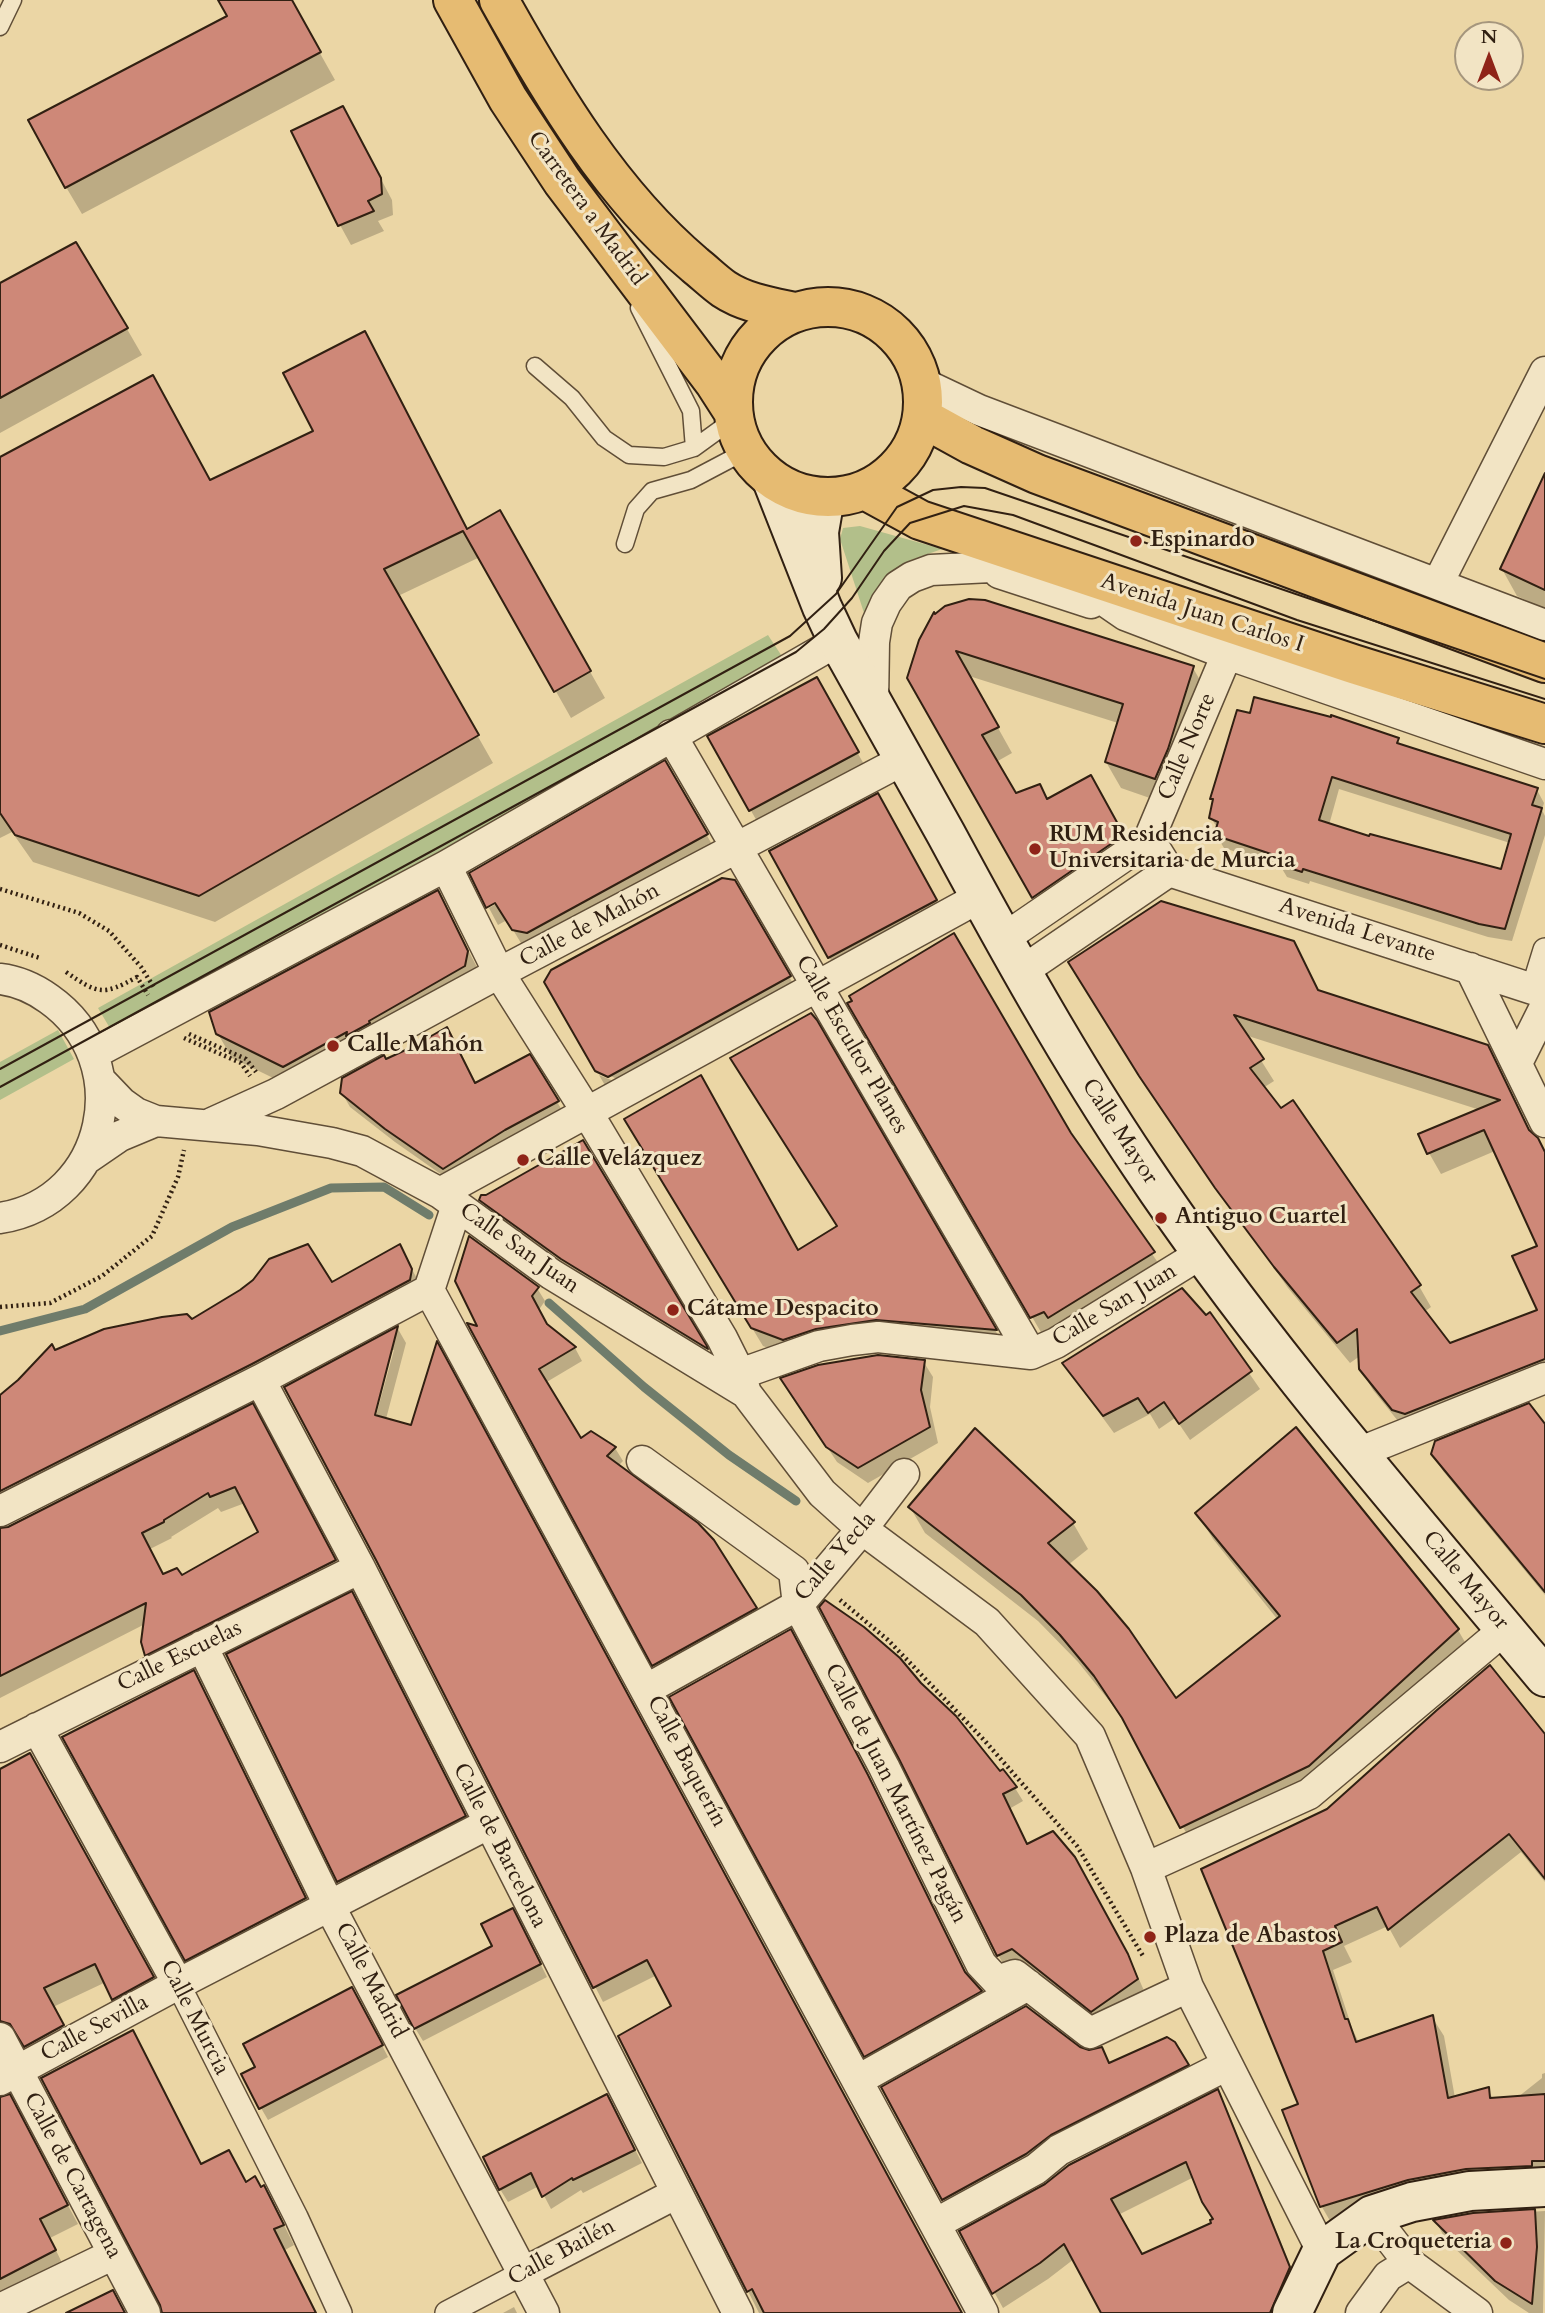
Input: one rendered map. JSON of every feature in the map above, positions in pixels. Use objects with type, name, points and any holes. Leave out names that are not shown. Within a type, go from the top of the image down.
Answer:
[{"type":"main road","name":"Carretera a Madrid","points":[[453,0],[515,109],[562,181],[714,382],[737,427]]},
{"type":"main road","name":"Carretera a Madrid","points":[[499,0],[573,124],[630,200],[672,246],[725,290],[756,303],[795,312]]},
{"type":"main road","points":[[815,307],[835,307],[856,310],[875,318],[892,331],[906,346],[916,364],[922,400],[917,436],[909,453],[897,468],[882,481],[865,490],[838,497],[825,497],[806,495],[772,480],[758,467],[737,427],[733,385],[741,361],[754,341],[773,324],[795,312],[815,307]]},
{"type":"main road","points":[[922,400],[972,445],[1037,474],[1545,663]]},
{"type":"main road","points":[[772,480],[822,607],[838,640]]},
{"type":"main road","name":"Avenida Juan Carlos I","points":[[865,490],[920,520],[1353,664],[1545,724]]},
{"type":"main road","points":[[825,497],[819,550],[822,582],[838,640]]},
{"type":"main road","name":"Calle Mayor","points":[[838,640],[1021,972],[1115,1127],[1202,1253],[1266,1338],[1358,1453],[1545,1676]]},
{"type":"main road","points":[[1292,2313],[1322,2251],[1372,2216],[1412,2202],[1470,2191],[1545,2188]]},
{"type":"street","points":[[1438,583],[1545,372]]},
{"type":"street","points":[[922,400],[979,410],[1545,625]]},
{"type":"street","points":[[873,703],[877,623],[898,586],[931,570],[1051,564],[1125,615]]},
{"type":"street","points":[[982,568],[1125,615],[1227,654],[1545,764]]},
{"type":"street","points":[[0,1218],[33,1208],[54,1196],[71,1180],[85,1160],[92,1146],[101,1113],[97,1067],[838,640]]},
{"type":"street","name":"Calle Norte","points":[[1149,839],[1227,654]]},
{"type":"street","name":"Calle Escultor Planes","points":[[671,735],[1031,1354]]},
{"type":"street","name":"Calle de Mahón","points":[[199,1124],[275,1094],[905,759]]},
{"type":"street","points":[[1003,939],[1149,839],[1169,870],[1021,972]]},
{"type":"street","points":[[446,866],[499,973],[587,1112],[722,1338],[743,1383]]},
{"type":"street","name":"Avenida Levante","points":[[1169,870],[1470,968],[1541,997]]},
{"type":"street","points":[[0,1511],[260,1380],[429,1290],[448,1199],[587,1112],[980,897]]},
{"type":"street","points":[[1517,1063],[1541,997],[1545,950]]},
{"type":"street","points":[[1470,968],[1545,1122]]},
{"type":"street","name":"Calle San Juan","points":[[0,979],[24,985],[59,1006],[85,1036],[97,1067],[122,1103],[136,1113],[156,1121],[289,1135],[362,1151],[448,1199],[551,1274],[743,1383],[822,1493],[862,1529],[987,1622],[1090,1736],[1146,1868],[1176,1993],[1227,2064],[1322,2251]]},
{"type":"street","points":[[275,1094],[278,1121],[289,1135]]},
{"type":"street","name":"Calle San Juan","points":[[85,1160],[120,1136],[156,1121]]},
{"type":"street","name":"Calle San Juan","points":[[743,1383],[819,1346],[878,1337],[1031,1354],[1056,1343],[1202,1253]]},
{"type":"street","name":"Calle Baquerín","points":[[429,1290],[983,2313]]},
{"type":"street","points":[[1358,1453],[1545,1378]]},
{"type":"street","name":"Calle de Barcelona","points":[[260,1380],[360,1568],[737,2313]]},
{"type":"street","name":"Calle de Juan Martínez Pagán","points":[[642,1461],[794,1571],[797,1605],[884,1768],[981,1964],[997,1981],[1015,1975],[1028,1985]]},
{"type":"street","name":"Calle Yecla","points":[[647,1689],[797,1605],[862,1529],[904,1474]]},
{"type":"street","name":"Calle Escuelas","points":[[0,1747],[360,1568]]},
{"type":"street","points":[[1146,1868],[1309,1794],[1505,1629]]},
{"type":"street","name":"Calle Madrid","points":[[202,1646],[330,1907],[544,2313]]},
{"type":"street","name":"Calle Murcia","points":[[37,1728],[178,1984],[296,2217],[340,2313]]},
{"type":"street","name":"Calle Sevilla","points":[[8,2076],[178,1984],[488,1825]]},
{"type":"street","points":[[858,2080],[1028,1985],[1090,2033],[1176,1993]]},
{"type":"street","name":"Calle de Cartagena","points":[[0,2038],[8,2076],[114,2254],[145,2313]]},
{"type":"street","points":[[935,2224],[1036,2169],[1059,2150],[1227,2064]]},
{"type":"street","name":"Calle Bailén","points":[[446,2313],[677,2193]]},
{"type":"street","points":[[1372,2216],[1409,2263],[1478,2313]]},
{"type":"street","points":[[0,2309],[114,2254]]},
{"type":"street","points":[[1361,2313],[1388,2276],[1409,2263]]},
{"type":"lane","points":[[0,27],[13,0]]},
{"type":"lane","points":[[600,231],[691,411],[694,448]]},
{"type":"lane","points":[[535,366],[572,398],[604,438],[629,455],[664,457],[694,448],[737,427]]},
{"type":"lane","points":[[625,544],[636,509],[652,492],[691,480],[737,427]]},
{"type":"path","points":[[0,1307],[50,1303],[102,1276],[152,1236],[199,1124]]},
{"type":"path","points":[[838,1589],[838,1599],[897,1650],[984,1740],[1077,1846],[1139,1948],[1176,1993]]},
{"type":"green space","points":[[860,526],[942,549],[911,560],[882,582],[865,616],[840,539],[843,528]]},
{"type":"green space","points":[[768,635],[787,664],[114,1035],[98,1008]]},
{"type":"green space","points":[[58,1030],[74,1059],[0,1100],[0,1062]]},
{"type":"building","points":[[218,0],[292,0],[321,52],[65,188],[28,120],[227,16]]},
{"type":"building","points":[[343,106],[381,178],[382,194],[368,201],[374,211],[338,226],[291,131]]},
{"type":"building","points":[[76,242],[128,328],[0,398],[0,283]]},
{"type":"building","points":[[365,331],[467,529],[500,510],[591,671],[554,692],[463,531],[384,569],[479,735],[199,896],[15,835],[0,813],[0,457],[153,375],[210,480],[313,431],[283,373]]},
{"type":"building","points":[[1545,473],[1545,590],[1500,569]]},
{"type":"building","points":[[969,599],[985,600],[1194,666],[1168,749],[1155,779],[1105,762],[1123,704],[956,651],[999,727],[982,735],[1016,793],[1040,784],[1047,799],[1091,775],[1124,835],[1032,898],[907,678],[919,640],[934,612],[935,614],[945,606]]},
{"type":"building","points":[[817,677],[859,752],[749,811],[707,736]]},
{"type":"building","points":[[1254,697],[1331,715],[1399,738],[1397,743],[1538,788],[1532,805],[1542,808],[1505,929],[1479,924],[1303,869],[1302,872],[1277,864],[1280,857],[1214,835],[1218,822],[1209,818],[1213,799],[1210,799],[1237,710],[1250,713]],"holes":[[[1332,777],[1511,834],[1501,869],[1370,834],[1369,836],[1319,820]]]},
{"type":"building","points":[[665,760],[708,834],[527,933],[512,930],[495,903],[486,908],[469,873]]},
{"type":"building","points":[[878,793],[937,900],[828,958],[769,851]]},
{"type":"building","points":[[722,878],[735,880],[791,976],[608,1077],[595,1071],[544,982],[551,970]]},
{"type":"building","points":[[438,890],[468,951],[465,966],[369,1021],[370,1023],[346,1036],[347,1032],[283,1067],[216,1034],[209,1012]]},
{"type":"building","points":[[1161,901],[1294,941],[1318,990],[1488,1045],[1529,1130],[1538,1138],[1545,1152],[1545,1359],[1405,1414],[1392,1410],[1359,1369],[1357,1329],[1337,1343],[1274,1267],[1215,1188],[1139,1076],[1068,962]],"holes":[[[1234,1015],[1500,1100],[1418,1134],[1427,1154],[1484,1130],[1537,1246],[1512,1256],[1537,1310],[1450,1343],[1411,1292],[1421,1285],[1293,1100],[1281,1108],[1250,1068],[1264,1059]]]},
{"type":"building","points":[[954,933],[1071,1133],[1155,1252],[1048,1318],[1044,1312],[1030,1318],[847,1003],[852,1001],[849,996]]},
{"type":"building","points":[[811,1013],[997,1330],[876,1320],[816,1329],[783,1340],[751,1328],[624,1119],[701,1075],[798,1250],[837,1226],[730,1058]]},
{"type":"building","points":[[447,1027],[475,1083],[530,1054],[559,1101],[505,1130],[443,1169],[385,1129],[340,1093],[342,1078],[384,1055],[386,1059],[412,1047]]},
{"type":"building","points":[[583,1140],[708,1349],[561,1259],[479,1200],[481,1195],[486,1195]]},
{"type":"building","points":[[469,1236],[539,1287],[532,1296],[547,1324],[576,1347],[539,1369],[581,1438],[591,1431],[616,1447],[607,1456],[698,1523],[714,1540],[757,1608],[652,1666],[467,1323],[477,1326],[455,1281]]},
{"type":"building","points":[[308,1244],[332,1282],[400,1244],[412,1269],[410,1280],[252,1364],[0,1491],[0,1395],[52,1344],[55,1350],[104,1329],[162,1317],[187,1314],[192,1319],[253,1280],[269,1259]]},
{"type":"building","points":[[1182,1288],[1206,1315],[1210,1312],[1252,1371],[1179,1424],[1164,1402],[1148,1413],[1138,1398],[1103,1416],[1062,1363]]},
{"type":"building","points":[[398,1326],[375,1415],[411,1425],[437,1341],[962,2313],[764,2313],[752,2289],[747,2292],[618,2036],[671,2006],[647,1960],[593,1988],[376,1560],[284,1387]]},
{"type":"building","points":[[878,1355],[925,1360],[921,1390],[930,1427],[858,1468],[826,1447],[780,1378],[818,1365]]},
{"type":"building","points":[[253,1403],[336,1560],[145,1656],[141,1642],[146,1603],[0,1676],[0,1528],[8,1527]],"holes":[[[235,1487],[258,1532],[182,1575],[177,1568],[163,1574],[142,1533],[208,1493],[210,1497]]]},
{"type":"building","points":[[1529,1403],[1545,1424],[1545,1592],[1431,1454],[1435,1441]]},
{"type":"building","points":[[1296,1427],[1459,1629],[1309,1766],[1180,1828],[1122,1718],[1094,1676],[1060,1635],[1021,1595],[908,1507],[975,1428],[1075,1522],[1048,1543],[1097,1591],[1129,1629],[1176,1698],[1280,1616],[1195,1513]]},
{"type":"building","points":[[352,1591],[466,1816],[337,1882],[226,1654]]},
{"type":"building","points":[[825,1600],[864,1627],[900,1658],[921,1683],[956,1716],[1000,1771],[1003,1769],[1017,1787],[1003,1794],[1027,1844],[1053,1831],[1075,1857],[1128,1954],[1138,1979],[1091,2012],[1012,1949],[997,1956],[899,1759],[819,1607]]},
{"type":"building","points":[[791,1629],[868,1775],[965,1972],[982,1991],[864,2057],[669,1697]]},
{"type":"building","points":[[1490,1665],[1545,1734],[1545,1879],[1509,1834],[1388,1930],[1377,1907],[1335,1926],[1342,1942],[1323,1951],[1345,2019],[1348,2019],[1356,2042],[1433,2015],[1448,2098],[1489,2087],[1490,2098],[1545,2094],[1545,2161],[1532,2161],[1532,2166],[1466,2169],[1408,2180],[1320,2207],[1282,2110],[1298,2104],[1201,1869],[1327,1809]]},
{"type":"building","points":[[194,1670],[306,1898],[185,1961],[62,1737]]},
{"type":"building","points":[[30,1753],[154,1977],[112,2000],[95,1964],[44,1988],[64,2025],[24,2047],[10,2024],[0,2021],[0,1769]]},
{"type":"building","points":[[513,1908],[541,1964],[414,2029],[396,1995],[492,1946],[481,1924]]},
{"type":"building","points":[[352,1987],[383,2045],[259,2109],[241,2074],[255,2067],[243,2044]]},
{"type":"building","points":[[1026,2006],[1080,2047],[1089,2050],[1102,2047],[1109,2063],[1167,2037],[1175,2042],[1189,2065],[1051,2135],[1026,2154],[942,2200],[881,2087]]},
{"type":"building","points":[[133,2030],[201,2164],[229,2150],[246,2182],[255,2176],[261,2187],[264,2185],[284,2225],[274,2229],[316,2313],[162,2313],[41,2078]]},
{"type":"building","points":[[1218,2089],[1290,2267],[1270,2313],[1101,2313],[1064,2244],[992,2294],[959,2231],[1045,2184],[1069,2165]],"holes":[[[1186,2162],[1202,2202],[1213,2219],[1210,2220],[1211,2223],[1142,2254],[1111,2199]]]},
{"type":"building","points":[[10,2094],[68,2205],[40,2219],[56,2250],[0,2279],[0,2097]]},
{"type":"building","points":[[607,2094],[635,2150],[573,2180],[572,2178],[542,2197],[531,2173],[499,2190],[483,2157]]},
{"type":"building","points":[[1535,2209],[1537,2247],[1532,2304],[1495,2281],[1433,2220],[1473,2213]]},
{"type":"building","points":[[113,2290],[125,2313],[66,2313]]},
{"type":"waterway","points":[[0,1331],[85,1309],[232,1227],[331,1188],[384,1187],[429,1215]]},
{"type":"waterway","points":[[549,1303],[644,1387],[729,1455],[796,1501]]},
{"type":"tram line","points":[[0,1069],[790,636],[836,594],[897,507],[933,490],[985,488],[1545,679]]},
{"type":"tram line","points":[[0,1087],[796,652],[824,629],[852,598],[884,551],[910,523],[964,506],[1013,515],[1297,620],[1545,699]]},
{"type":"place","name":"Espinardo","points":[[1136,541]]},
{"type":"place","name":"RUM Residencia Universitaria de Murcia","points":[[1035,849]]},
{"type":"place","name":"Calle Mahón","points":[[333,1046]]},
{"type":"place","name":"Calle Velázquez","points":[[523,1160]]},
{"type":"place","name":"Antiguo Cuartel","points":[[1161,1218]]},
{"type":"place","name":"Cátame Despacito","points":[[673,1310]]},
{"type":"place","name":"Plaza de Abastos","points":[[1150,1937]]},
{"type":"place","name":"La Croqueteria","points":[[1506,2243]]}]
